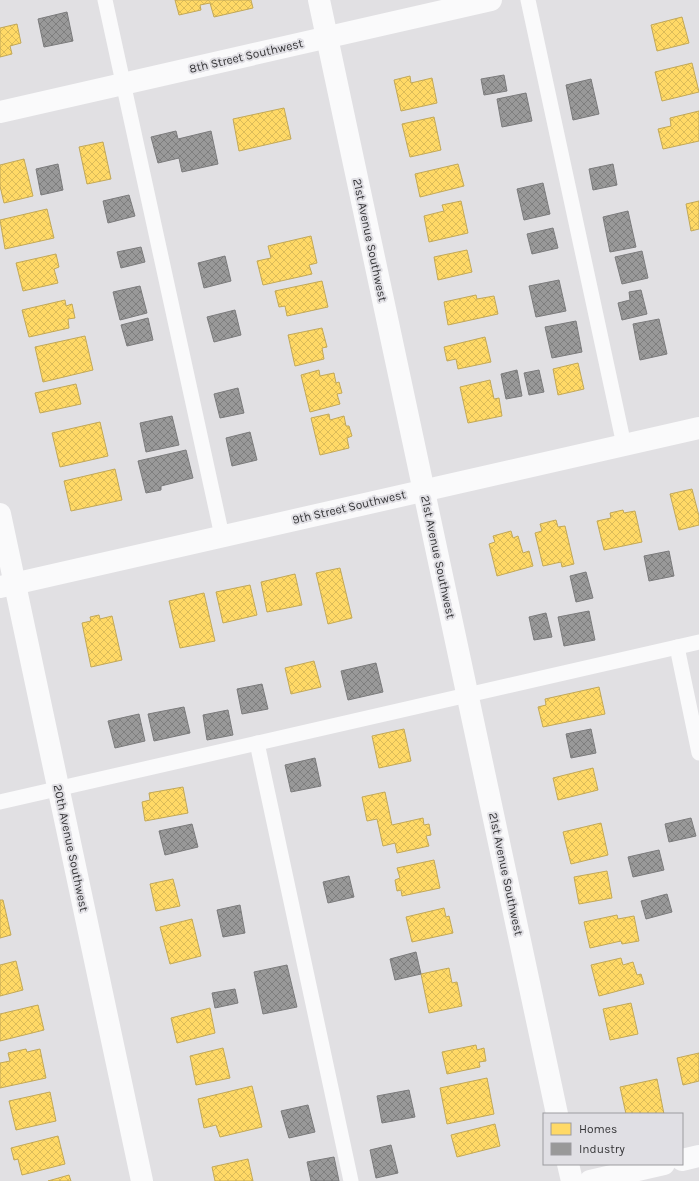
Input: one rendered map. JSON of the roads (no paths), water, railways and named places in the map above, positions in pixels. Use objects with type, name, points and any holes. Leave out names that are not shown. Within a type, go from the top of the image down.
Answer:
[{"type":"street","name":"21st Avenue Southwest","points":[[319,0],[557,1113]]},
{"type":"street","name":"8th Street Southwest","points":[[0,112],[491,0]]},
{"type":"street","name":"9th Street Southwest","points":[[7,585],[699,428]]},
{"type":"street","name":"20th Avenue Southwest","points":[[0,514],[7,585],[58,788],[142,1181]]},
{"type":"street","points":[[683,1160],[699,1156]]},
{"type":"street","points":[[568,1165],[572,1181]]},
{"type":"street","points":[[590,1181],[660,1165]]},
{"type":"lane","points":[[105,0],[222,536]]},
{"type":"lane","points":[[528,0],[624,445]]},
{"type":"lane","points":[[0,802],[699,642]]},
{"type":"lane","points":[[677,647],[699,753]]},
{"type":"lane","points":[[257,743],[351,1181]]}]
